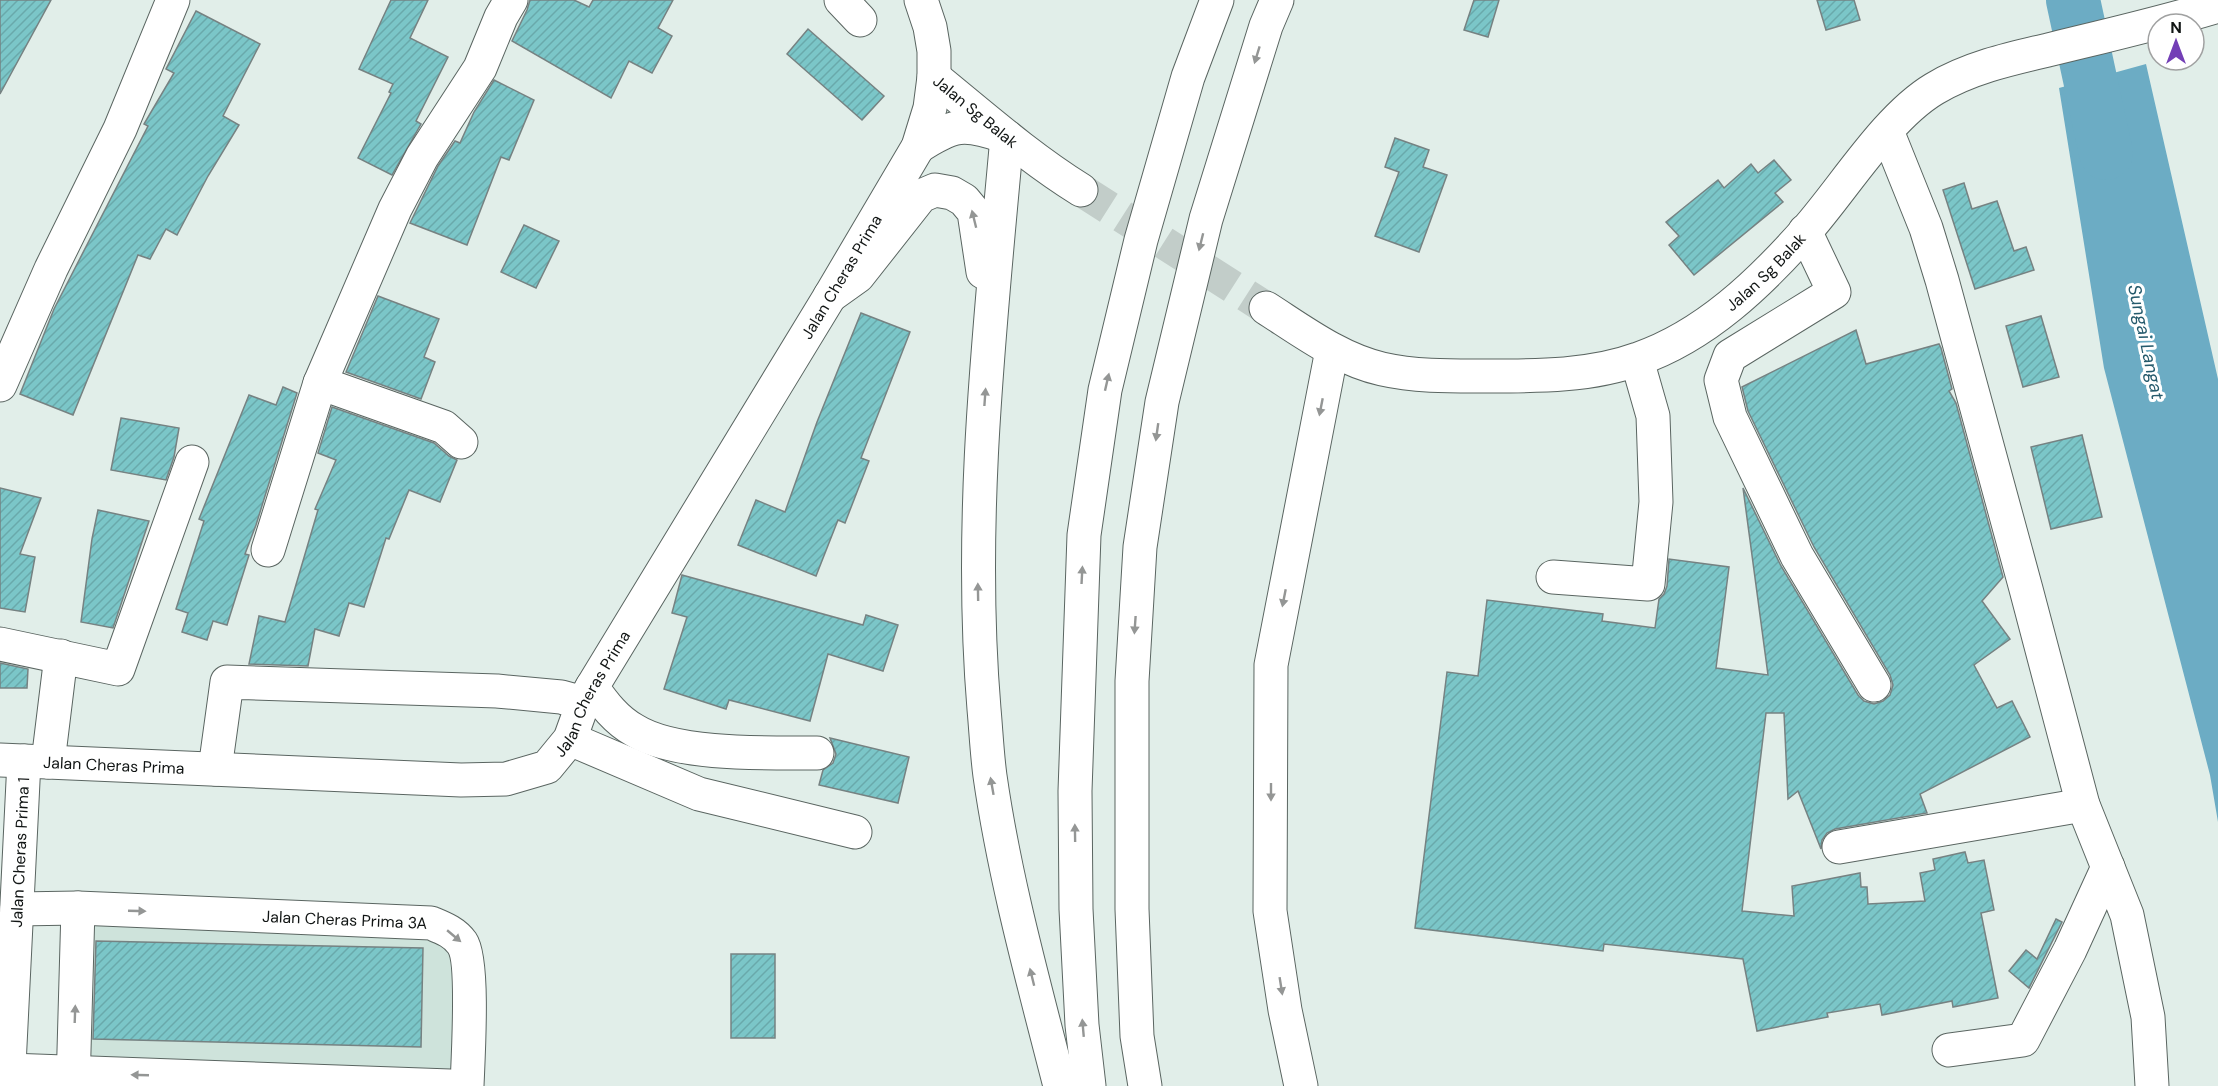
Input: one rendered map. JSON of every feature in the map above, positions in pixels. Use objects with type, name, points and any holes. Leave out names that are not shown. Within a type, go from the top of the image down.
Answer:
[{"type":"main road","points":[[0,386],[51,268],[120,129],[174,0]]},
{"type":"main road","points":[[268,550],[320,383],[395,209],[422,157],[480,68],[501,17],[511,0]]},
{"type":"main road","name":"Jalan Sg Balak","points":[[921,0],[930,27],[934,51],[934,77],[1007,137],[1060,177],[1081,189]]},
{"type":"main road","points":[[1089,1086],[1082,1025],[1076,909],[1075,791],[1084,535],[1105,390],[1141,240],[1188,77],[1217,0]]},
{"type":"main road","points":[[1145,1086],[1137,1036],[1132,909],[1131,681],[1140,547],[1162,402],[1206,219],[1266,26],[1277,0]]},
{"type":"main road","name":"Jalan Sg Balak","points":[[1266,308],[1332,350],[1380,369],[1426,375],[1539,376],[1587,371],[1637,360],[1675,343],[1741,297],[1805,231],[1907,109],[1934,89],[1997,63],[2206,10]]},
{"type":"main road","points":[[918,147],[930,108],[934,77]]},
{"type":"main road","points":[[918,147],[941,132],[959,127],[978,127],[1007,137],[991,318],[978,525],[979,646],[990,775],[1010,886],[1060,1086]]},
{"type":"main road","points":[[1887,131],[1926,228],[1942,280],[2083,805],[2127,915],[2148,1017],[2152,1086]]},
{"type":"main road","name":"Jalan Cheras Prima","points":[[31,754],[215,770],[460,780],[506,779],[547,766],[570,739],[587,695],[918,147]]},
{"type":"main road","points":[[830,296],[858,276],[921,196],[935,190],[958,196],[974,212],[991,318]]},
{"type":"main road","points":[[1805,231],[1834,292],[1730,356],[1721,380],[1730,417],[1797,556],[1875,684]]},
{"type":"main road","points":[[1301,1086],[1285,1010],[1270,911],[1271,665],[1332,350]]},
{"type":"main road","points":[[1553,577],[1648,584],[1656,502],[1653,416],[1637,360]]},
{"type":"main road","points":[[320,383],[444,427],[460,442]]},
{"type":"main road","points":[[0,644],[60,666],[118,669],[192,462]]},
{"type":"main road","name":"Jalan Cheras Prima 1","points":[[8,1078],[6,1000],[16,909],[10,866],[31,754],[60,666]]},
{"type":"main road","points":[[215,770],[227,682],[497,691],[561,697],[587,695],[634,731],[662,742],[729,751],[817,753]]},
{"type":"main road","points":[[570,739],[699,794],[855,832]]},
{"type":"main road","points":[[1839,847],[2083,805]]},
{"type":"main road","points":[[1949,1050],[2024,1040],[2070,950],[2108,867]]},
{"type":"main road","points":[[73,1079],[78,908]]},
{"type":"main road","name":"Jalan Cheras Prima 3A","points":[[16,909],[78,908],[431,923],[449,931],[463,944],[469,964],[468,1086]]},
{"type":"main road","points":[[8,1078],[450,1086]]},
{"type":"shaded area","points":[[90,922],[429,933],[456,956],[454,1086],[85,1086]]},
{"type":"water","points":[[2146,64],[2218,379],[2218,822],[2210,775],[2104,368],[2059,88]]},
{"type":"building","points":[[0,0],[51,0],[0,94]]},
{"type":"building","points":[[391,0],[428,0],[410,38],[448,57],[416,121],[421,124],[392,175],[358,158],[391,93],[389,92],[393,84],[359,69]]},
{"type":"building","points":[[530,0],[574,0],[589,7],[593,0],[673,0],[658,28],[672,36],[652,73],[629,61],[611,98],[512,41]]},
{"type":"building","points":[[1474,0],[1499,0],[1488,37],[1464,30]]},
{"type":"building","points":[[1817,0],[1854,0],[1860,20],[1826,30]]},
{"type":"building","points":[[196,11],[260,44],[223,116],[239,125],[208,176],[177,235],[166,229],[150,259],[138,255],[73,415],[20,394],[54,309],[148,126],[144,124],[174,73],[166,69]]},
{"type":"building","points":[[808,29],[884,96],[862,120],[787,54]]},
{"type":"building","points":[[494,80],[534,100],[509,160],[501,157],[467,245],[410,223],[438,166],[455,141],[460,143],[474,112]]},
{"type":"building","points":[[1395,138],[1429,150],[1423,167],[1447,175],[1419,252],[1375,236],[1399,172],[1385,167]]},
{"type":"building","points":[[1774,160],[1791,180],[1775,193],[1783,202],[1694,275],[1669,245],[1679,236],[1666,222],[1718,180],[1724,188],[1751,164],[1758,173]]},
{"type":"building","points":[[1964,183],[1972,209],[1997,201],[2014,251],[2026,247],[2034,270],[1975,289],[1943,190]]},
{"type":"building","points":[[524,225],[559,241],[536,288],[501,272]]},
{"type":"building","points":[[378,296],[439,319],[424,357],[435,362],[421,399],[346,372]]},
{"type":"building","points":[[861,313],[910,332],[861,458],[869,461],[845,523],[838,520],[816,576],[738,545],[756,500],[785,512],[817,422]]},
{"type":"building","points":[[2041,316],[2059,377],[2023,387],[2006,326]]},
{"type":"building","points":[[1856,330],[1866,364],[1939,344],[1941,348],[1952,389],[1949,391],[1956,403],[2003,577],[1982,601],[2010,639],[1974,665],[1997,708],[2012,701],[2030,737],[1920,794],[1927,813],[1835,829],[1827,833],[1822,840],[1821,849],[1798,791],[1788,799],[1784,713],[1766,713],[1742,911],[1794,916],[1792,886],[1860,873],[1861,887],[1867,887],[1868,904],[1925,901],[1920,873],[1935,870],[1933,859],[1965,852],[1968,863],[1984,860],[1994,910],[1981,913],[1998,998],[1953,1007],[1952,1001],[1882,1015],[1880,1004],[1827,1013],[1828,1017],[1757,1031],[1743,959],[1604,944],[1603,951],[1415,928],[1447,672],[1478,676],[1487,600],[1603,614],[1602,621],[1655,628],[1659,599],[1667,586],[1669,559],[1729,567],[1716,668],[1768,675],[1743,488],[1781,566],[1858,695],[1864,701],[1874,704],[1890,695],[1893,685],[1890,675],[1814,547],[1748,411],[1742,387]]},
{"type":"building","points":[[283,387],[297,393],[245,554],[249,555],[227,625],[213,621],[207,640],[182,632],[188,613],[176,609],[204,521],[199,519],[249,395],[276,405]]},
{"type":"building","points":[[332,407],[434,443],[457,460],[440,502],[409,490],[389,539],[386,538],[364,607],[349,603],[339,636],[315,629],[308,666],[249,664],[259,616],[285,622],[318,510],[315,509],[336,460],[318,453]]},
{"type":"building","points":[[121,418],[179,428],[174,457],[166,480],[111,470]]},
{"type":"building","points":[[2082,435],[2102,517],[2051,529],[2031,447]]},
{"type":"building","points":[[0,488],[41,498],[20,554],[35,557],[25,612],[0,608]]},
{"type":"building","points":[[98,510],[149,521],[113,628],[81,622]]},
{"type":"building","points":[[682,575],[863,625],[866,615],[898,625],[883,671],[828,654],[810,721],[729,700],[726,709],[664,689],[687,617],[672,613]]},
{"type":"building","points":[[0,663],[28,669],[27,688],[0,688]]},
{"type":"building","points":[[830,738],[909,757],[898,803],[819,785],[823,770],[833,763],[836,754]]},
{"type":"building","points":[[2056,919],[2062,922],[2029,988],[2009,971],[2026,950],[2037,959]]},
{"type":"building","points":[[96,941],[423,948],[421,1047],[93,1039]]},
{"type":"building","points":[[731,954],[775,954],[775,1038],[731,1038]]},
{"type":"waterway","name":"Sungai Langat","points":[[2073,0],[2106,153]]},
{"type":"tunnel","points":[[1081,190],[1266,308]]}]
